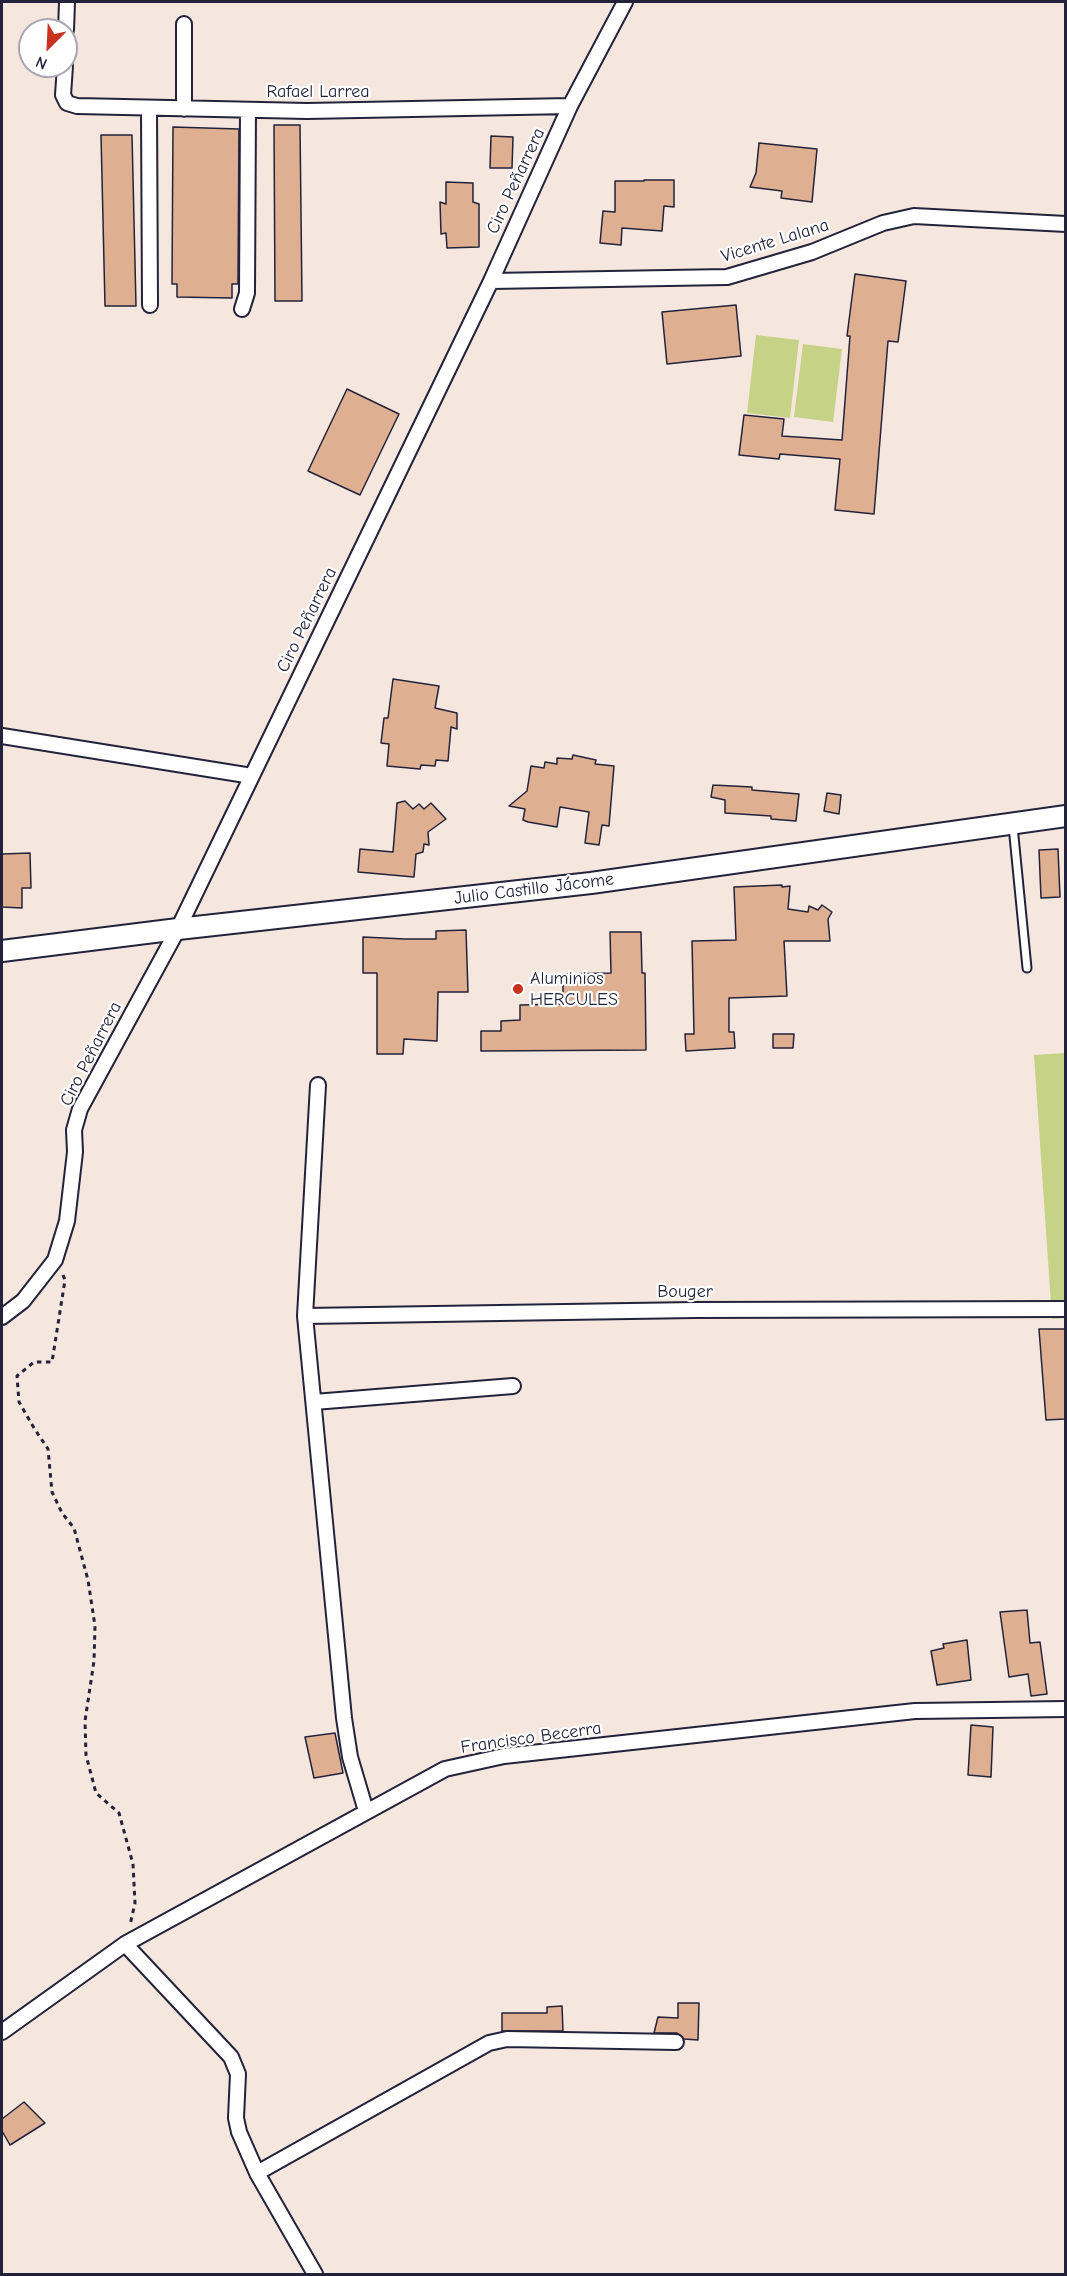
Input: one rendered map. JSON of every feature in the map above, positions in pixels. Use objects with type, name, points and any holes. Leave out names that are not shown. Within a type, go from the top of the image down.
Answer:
[{"type":"main road","name":"Julio Castillo Jácome","points":[[2,951],[591,883],[1065,816]]},
{"type":"street","points":[[66,18],[67,2]]},
{"type":"street","name":"Ciro Peñarrera","points":[[55,1260],[67,1221],[75,1152],[74,1130],[80,1109],[178,929],[490,280],[570,106],[625,2]]},
{"type":"street","points":[[184,24],[184,109]]},
{"type":"street","name":"Rafael Larrea","points":[[64,78],[63,95],[68,103],[77,106],[248,110],[570,106]]},
{"type":"street","points":[[149,109],[150,305]]},
{"type":"street","points":[[243,309],[248,293],[248,110]]},
{"type":"street","name":"Vicente Lalana","points":[[490,280],[727,277],[812,252],[883,223],[914,216],[1065,224]]},
{"type":"street","points":[[2,736],[252,776]]},
{"type":"street","points":[[318,1085],[305,1316],[344,1718],[350,1757],[366,1811]]},
{"type":"street","points":[[2,1317],[23,1301],[55,1260]]},
{"type":"street","name":"Bouger","points":[[305,1316],[696,1310],[1065,1309]]},
{"type":"street","points":[[314,1402],[513,1386]]},
{"type":"street","name":"Francisco Becerra","points":[[2,2032],[125,1944],[445,1769],[504,1756],[915,1712],[1065,1709]]},
{"type":"street","points":[[125,1944],[231,2057],[238,2074],[236,2118],[239,2132],[257,2173],[315,2274]]},
{"type":"street","points":[[257,2173],[489,2043],[507,2039],[676,2042]]},
{"type":"lane","points":[[1012,824],[1028,968]]},
{"type":"path","points":[[55,1260],[65,1280],[52,1362],[34,1362],[17,1376],[19,1402],[48,1449],[52,1492],[62,1513],[74,1528],[87,1580],[95,1626],[94,1661],[85,1721],[86,1755],[96,1793],[119,1814],[133,1864],[135,1903],[125,1944]]},
{"type":"green space","points":[[756,335],[799,340],[790,418],[747,413]]},
{"type":"green space","points":[[803,344],[842,349],[833,422],[794,417]]},
{"type":"green space","points":[[1065,1053],[1065,1318],[1052,1319],[1034,1055]]},
{"type":"building","points":[[274,125],[300,125],[302,301],[275,301]]},
{"type":"building","points":[[173,127],[239,129],[238,284],[232,284],[232,298],[177,297],[177,284],[172,284]]},
{"type":"building","points":[[101,135],[132,135],[136,306],[105,306]]},
{"type":"building","points":[[491,136],[513,137],[512,168],[490,168]]},
{"type":"building","points":[[759,143],[817,149],[812,202],[781,198],[782,191],[750,187],[756,173]]},
{"type":"building","points":[[674,180],[674,207],[664,206],[662,231],[622,228],[621,245],[600,243],[603,211],[615,212],[615,181]]},
{"type":"building","points":[[446,182],[473,183],[473,202],[479,204],[479,247],[447,248],[446,233],[441,234],[440,202],[446,204]]},
{"type":"building","points":[[855,274],[906,281],[898,342],[888,341],[874,514],[835,510],[840,459],[780,454],[779,459],[739,455],[744,415],[784,419],[782,436],[842,440],[850,336],[847,336]]},
{"type":"building","points":[[736,305],[741,356],[667,364],[662,312]]},
{"type":"building","points":[[347,389],[399,414],[360,495],[308,471]]},
{"type":"building","points":[[393,679],[439,686],[435,708],[457,713],[457,729],[451,727],[448,761],[436,760],[435,766],[421,765],[420,769],[387,766],[389,744],[381,743],[384,718],[388,718]]},
{"type":"building","points":[[573,755],[596,760],[595,764],[614,766],[609,826],[602,825],[599,845],[585,843],[589,812],[560,807],[557,827],[523,820],[525,809],[509,806],[527,791],[531,766],[544,768],[545,762],[557,764],[557,758],[572,759]]},
{"type":"building","points":[[713,785],[752,787],[752,790],[799,794],[796,821],[771,819],[771,816],[725,813],[725,800],[711,797]]},
{"type":"building","points":[[827,793],[841,795],[839,814],[824,811]]},
{"type":"building","points":[[405,801],[413,809],[419,804],[424,809],[431,803],[446,819],[428,832],[429,845],[424,844],[423,852],[416,854],[414,877],[358,872],[360,849],[393,852],[397,803]]},
{"type":"building","points":[[1058,849],[1060,897],[1041,898],[1039,850]]},
{"type":"building","points":[[30,853],[31,888],[22,888],[22,908],[2,907],[2,854]]},
{"type":"building","points":[[782,885],[782,887],[790,886],[788,909],[808,912],[809,906],[818,910],[822,905],[832,912],[828,919],[830,941],[784,941],[787,996],[729,998],[729,1032],[734,1032],[735,1048],[686,1051],[685,1034],[694,1034],[692,941],[736,940],[734,887]]},
{"type":"building","points":[[466,930],[468,992],[438,992],[437,1041],[404,1039],[403,1054],[377,1054],[377,973],[363,973],[363,937],[436,939],[436,931]]},
{"type":"building","points":[[610,932],[641,932],[642,973],[645,973],[646,1050],[481,1051],[481,1031],[501,1031],[501,1021],[520,1020],[520,1005],[563,1004],[563,974],[611,973]]},
{"type":"building","points":[[773,1034],[794,1034],[793,1048],[773,1048]]},
{"type":"building","points":[[1039,1329],[1065,1329],[1065,1419],[1046,1420]]},
{"type":"building","points":[[1027,1610],[1030,1643],[1040,1642],[1047,1694],[1031,1696],[1028,1674],[1009,1677],[1000,1612]]},
{"type":"building","points":[[967,1640],[971,1680],[937,1685],[931,1651],[944,1648],[943,1644]]},
{"type":"building","points":[[971,1725],[993,1727],[991,1777],[968,1775]]},
{"type":"building","points":[[335,1733],[343,1773],[314,1778],[305,1737]]},
{"type":"building","points":[[678,2003],[699,2003],[698,2040],[684,2039],[677,2033],[654,2033],[658,2017],[678,2018]]},
{"type":"building","points":[[562,2006],[563,2031],[502,2031],[502,2013],[547,2013],[547,2007]]},
{"type":"building","points":[[24,2102],[45,2123],[10,2145],[2,2131],[2,2119]]},
{"type":"place","name":"Aluminios HERCULES","points":[[518,989]]}]
